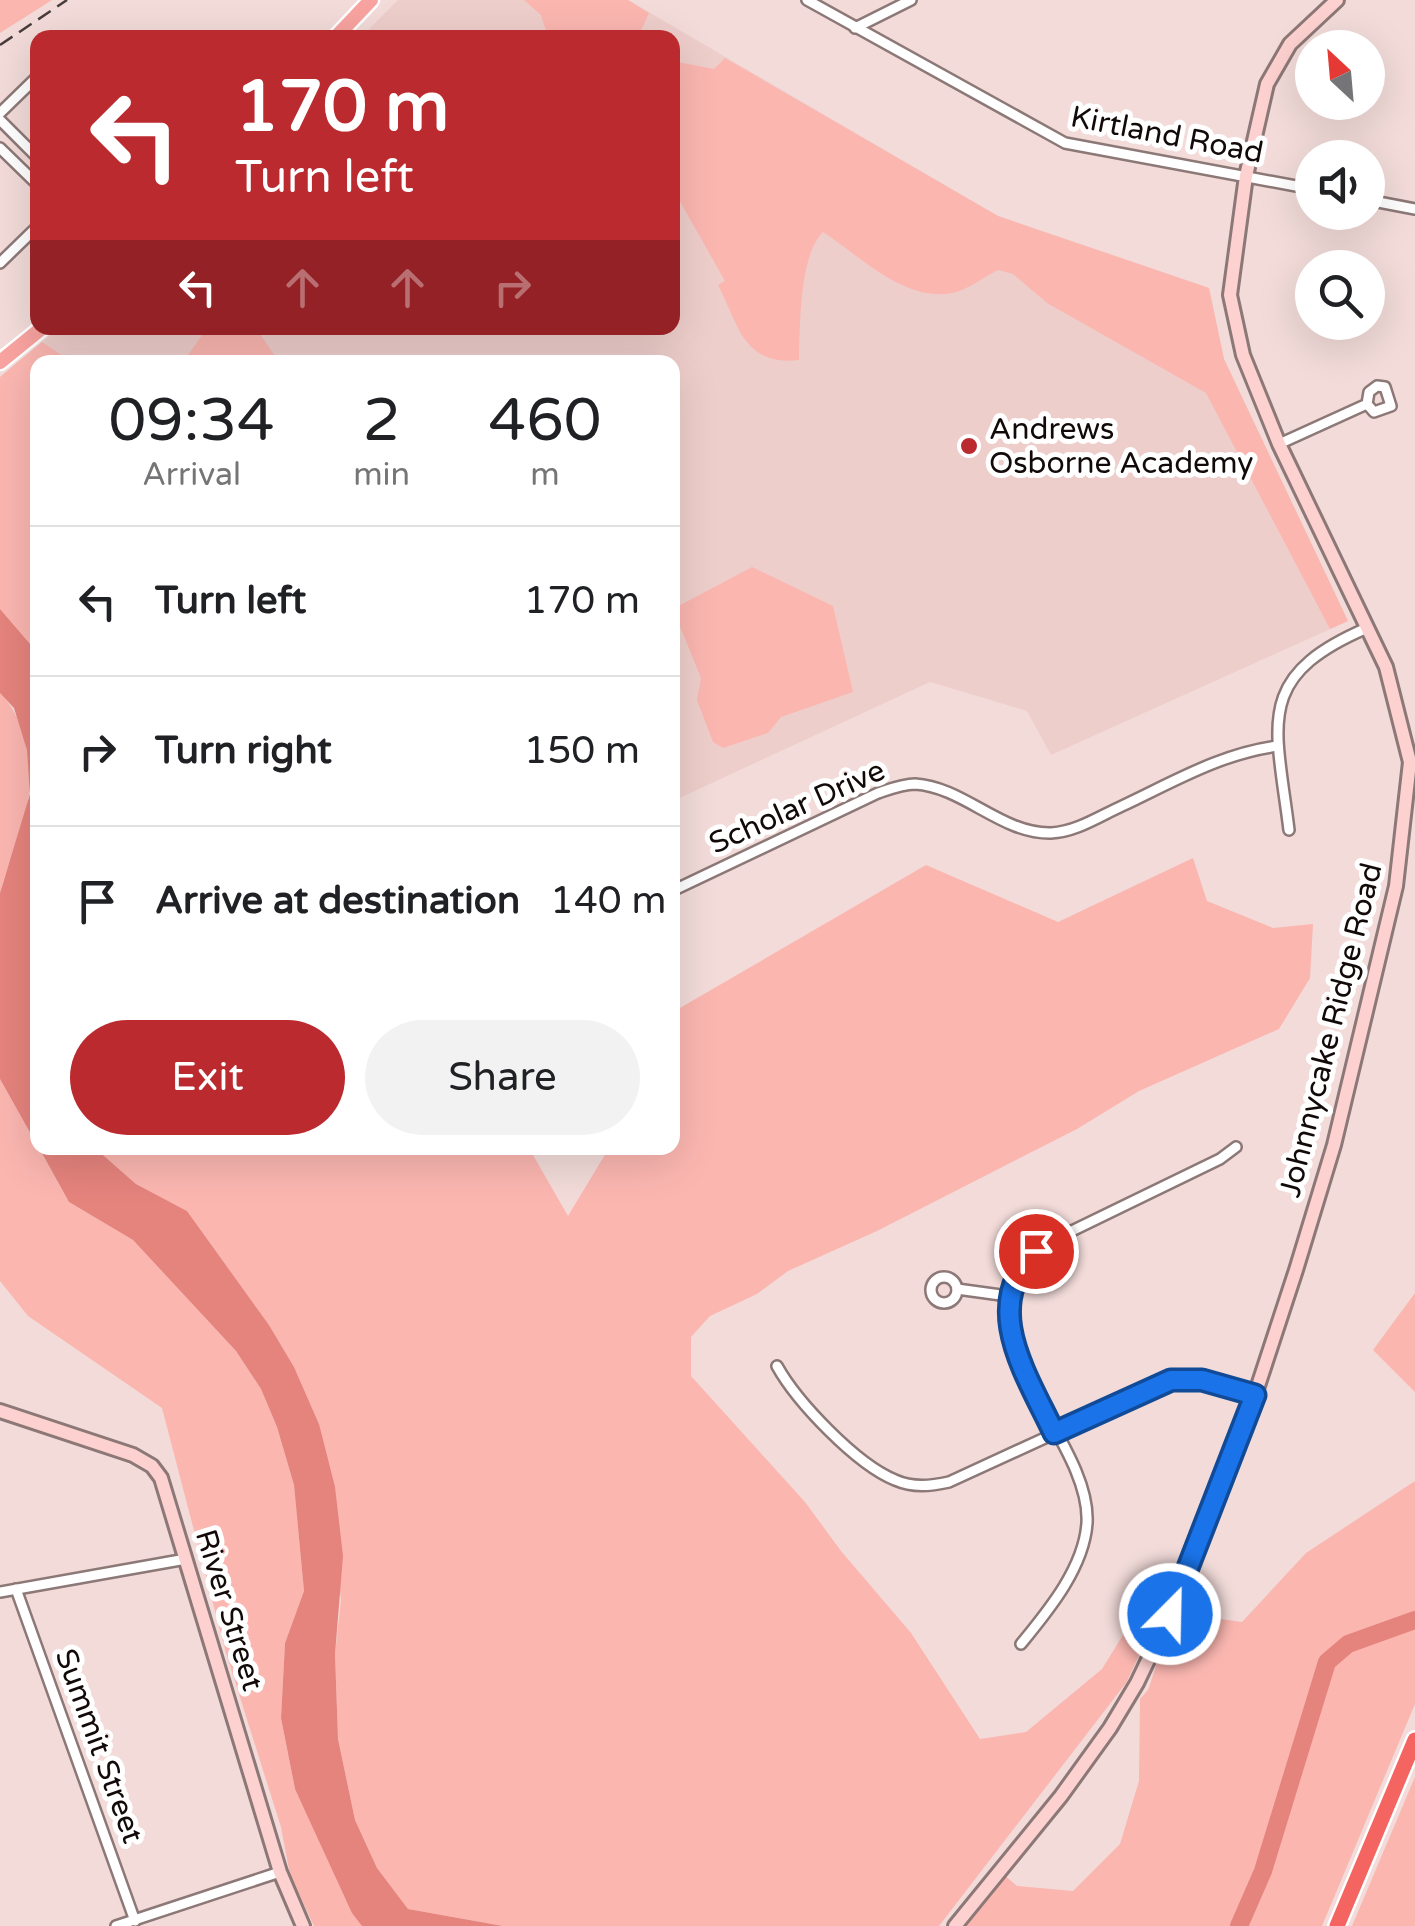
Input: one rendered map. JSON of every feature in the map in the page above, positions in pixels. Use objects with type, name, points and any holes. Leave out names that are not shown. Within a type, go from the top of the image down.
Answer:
[{"type":"highway","points":[[1337,1926],[1415,1740]]},
{"type":"main road","points":[[342,30],[371,0]]},
{"type":"main road","name":"Johnnycake Ridge Road","points":[[955,1926],[1061,1796],[1137,1683],[1181,1591],[1255,1395],[1334,1145],[1396,886],[1410,762],[1386,667],[1279,444],[1242,355],[1230,295],[1258,116],[1277,62],[1303,30],[1337,0]]},
{"type":"main road","points":[[1,361],[33,335]]},
{"type":"main road","name":"River Street","points":[[0,1411],[134,1455],[152,1466],[161,1478],[280,1872],[303,1926]]},
{"type":"street","name":"Kirtland Road","points":[[807,0],[1065,143],[1295,186]]},
{"type":"street","points":[[856,28],[910,0]]},
{"type":"street","points":[[30,85],[0,117],[30,149]]},
{"type":"street","points":[[0,148],[30,178]]},
{"type":"street","points":[[1385,203],[1415,209]]},
{"type":"street","points":[[0,263],[30,234]]},
{"type":"street","points":[[1279,444],[1366,404]]},
{"type":"street","points":[[1289,830],[1278,746],[1284,691],[1299,668],[1321,650],[1367,628]]},
{"type":"street","name":"Scholar Drive","points":[[680,887],[878,792],[910,784],[935,787],[1015,826],[1050,833],[1079,826],[1216,761],[1278,746]]},
{"type":"street","points":[[1021,1644],[1058,1594],[1082,1547],[1087,1526],[1080,1488],[1014,1347],[1008,1296],[1027,1259],[1045,1244],[1220,1159],[1236,1146]]},
{"type":"street","points":[[957,1289],[1008,1296]]},
{"type":"street","points":[[777,1366],[790,1390],[864,1459],[897,1481],[912,1485],[949,1482],[1171,1380],[1202,1380],[1255,1395]]},
{"type":"street","points":[[0,1592],[186,1560]]},
{"type":"street","name":"Summit Street","points":[[16,1589],[135,1920]]},
{"type":"street","points":[[116,1926],[280,1872]]},
{"type":"shaded area","points":[[0,0],[52,0],[0,33]]},
{"type":"shaded area","name":"Andrews Osborne Academy","points":[[398,0],[628,0],[679,30],[368,30]]},
{"type":"shaded area","points":[[524,0],[628,0],[649,13],[641,30],[546,30],[541,15]]},
{"type":"shaded area","name":"Andrews Osborne Academy","points":[[680,30],[998,216],[1209,288],[1224,359],[1348,621],[1051,755],[1027,711],[930,682],[680,798],[680,355],[30,355],[30,365],[0,377],[51,335],[680,335]]},
{"type":"shaded area","points":[[725,58],[998,216],[1209,288],[1224,359],[1348,621],[1330,629],[1206,393],[1047,303],[1013,274],[998,270],[956,292],[920,291],[885,276],[823,232],[809,257],[805,274],[799,360],[766,357],[754,349],[738,327],[718,285],[725,281],[680,201],[680,62],[714,69]]},
{"type":"shaded area","points":[[202,335],[261,335],[274,355],[188,355]]},
{"type":"shaded area","points":[[42,342],[62,355],[30,355],[30,644],[0,609],[0,377]]},
{"type":"shaded area","points":[[752,567],[833,606],[853,692],[781,717],[768,733],[723,748],[713,742],[697,700],[701,678],[680,626],[680,605]]},
{"type":"shaded area","points":[[0,609],[30,644],[30,794],[27,750],[14,708],[0,693]]},
{"type":"shaded area","points":[[0,693],[21,727],[30,782],[23,820],[0,893]]},
{"type":"shaded area","points":[[30,794],[30,1133],[0,1079],[0,893]]},
{"type":"shaded area","points":[[1193,858],[1207,901],[1273,928],[1313,924],[1310,978],[1279,1029],[1139,1091],[1077,1129],[877,1231],[788,1271],[757,1294],[710,1316],[691,1337],[691,1376],[805,1502],[911,1633],[980,1739],[1026,1732],[1102,1669],[1167,1564],[1173,1584],[1126,1683],[939,1926],[503,1926],[408,1909],[377,1868],[355,1820],[338,1739],[335,1654],[341,1600],[319,1424],[294,1367],[269,1325],[187,1211],[136,1184],[103,1155],[533,1155],[568,1216],[605,1155],[680,1155],[680,1008],[926,865],[1058,922]]},
{"type":"shaded area","points":[[0,1079],[30,1132],[30,1155],[43,1155],[69,1202],[133,1240],[236,1351],[261,1389],[294,1485],[304,1591],[285,1643],[281,1718],[295,1789],[362,1926],[314,1926],[290,1875],[281,1827],[226,1653],[162,1408],[28,1316],[0,1281]]},
{"type":"shaded area","points":[[43,1155],[103,1155],[136,1184],[187,1211],[269,1325],[294,1367],[319,1424],[335,1487],[343,1556],[335,1654],[338,1739],[355,1820],[377,1868],[408,1909],[503,1926],[362,1926],[352,1913],[295,1789],[281,1718],[285,1643],[304,1591],[294,1485],[277,1427],[261,1389],[236,1351],[133,1240],[69,1202]]},
{"type":"shaded area","points":[[1415,1293],[1415,1392],[1373,1350]]},
{"type":"shaded area","points":[[1415,1481],[1415,1704],[1322,1926],[966,1926],[1003,1874],[1017,1886],[1073,1891],[1120,1844],[1139,1781],[1140,1699],[1148,1690],[1174,1612],[1242,1622],[1306,1553]]},
{"type":"shaded area","points":[[1415,1777],[1415,1926],[1352,1926]]},
{"type":"waterway","points":[[1239,1926],[1263,1871],[1327,1662],[1348,1644],[1415,1620]]},
{"type":"railway","points":[[0,45],[67,0]]},
{"type":"place","name":"Andrews Osborne Academy","points":[[969,446]]},
{"type":"route","points":[[1036,1251],[1027,1259],[1008,1296],[1008,1322],[1014,1347],[1054,1433],[1171,1380],[1202,1380],[1255,1395],[1170,1614]]}]
